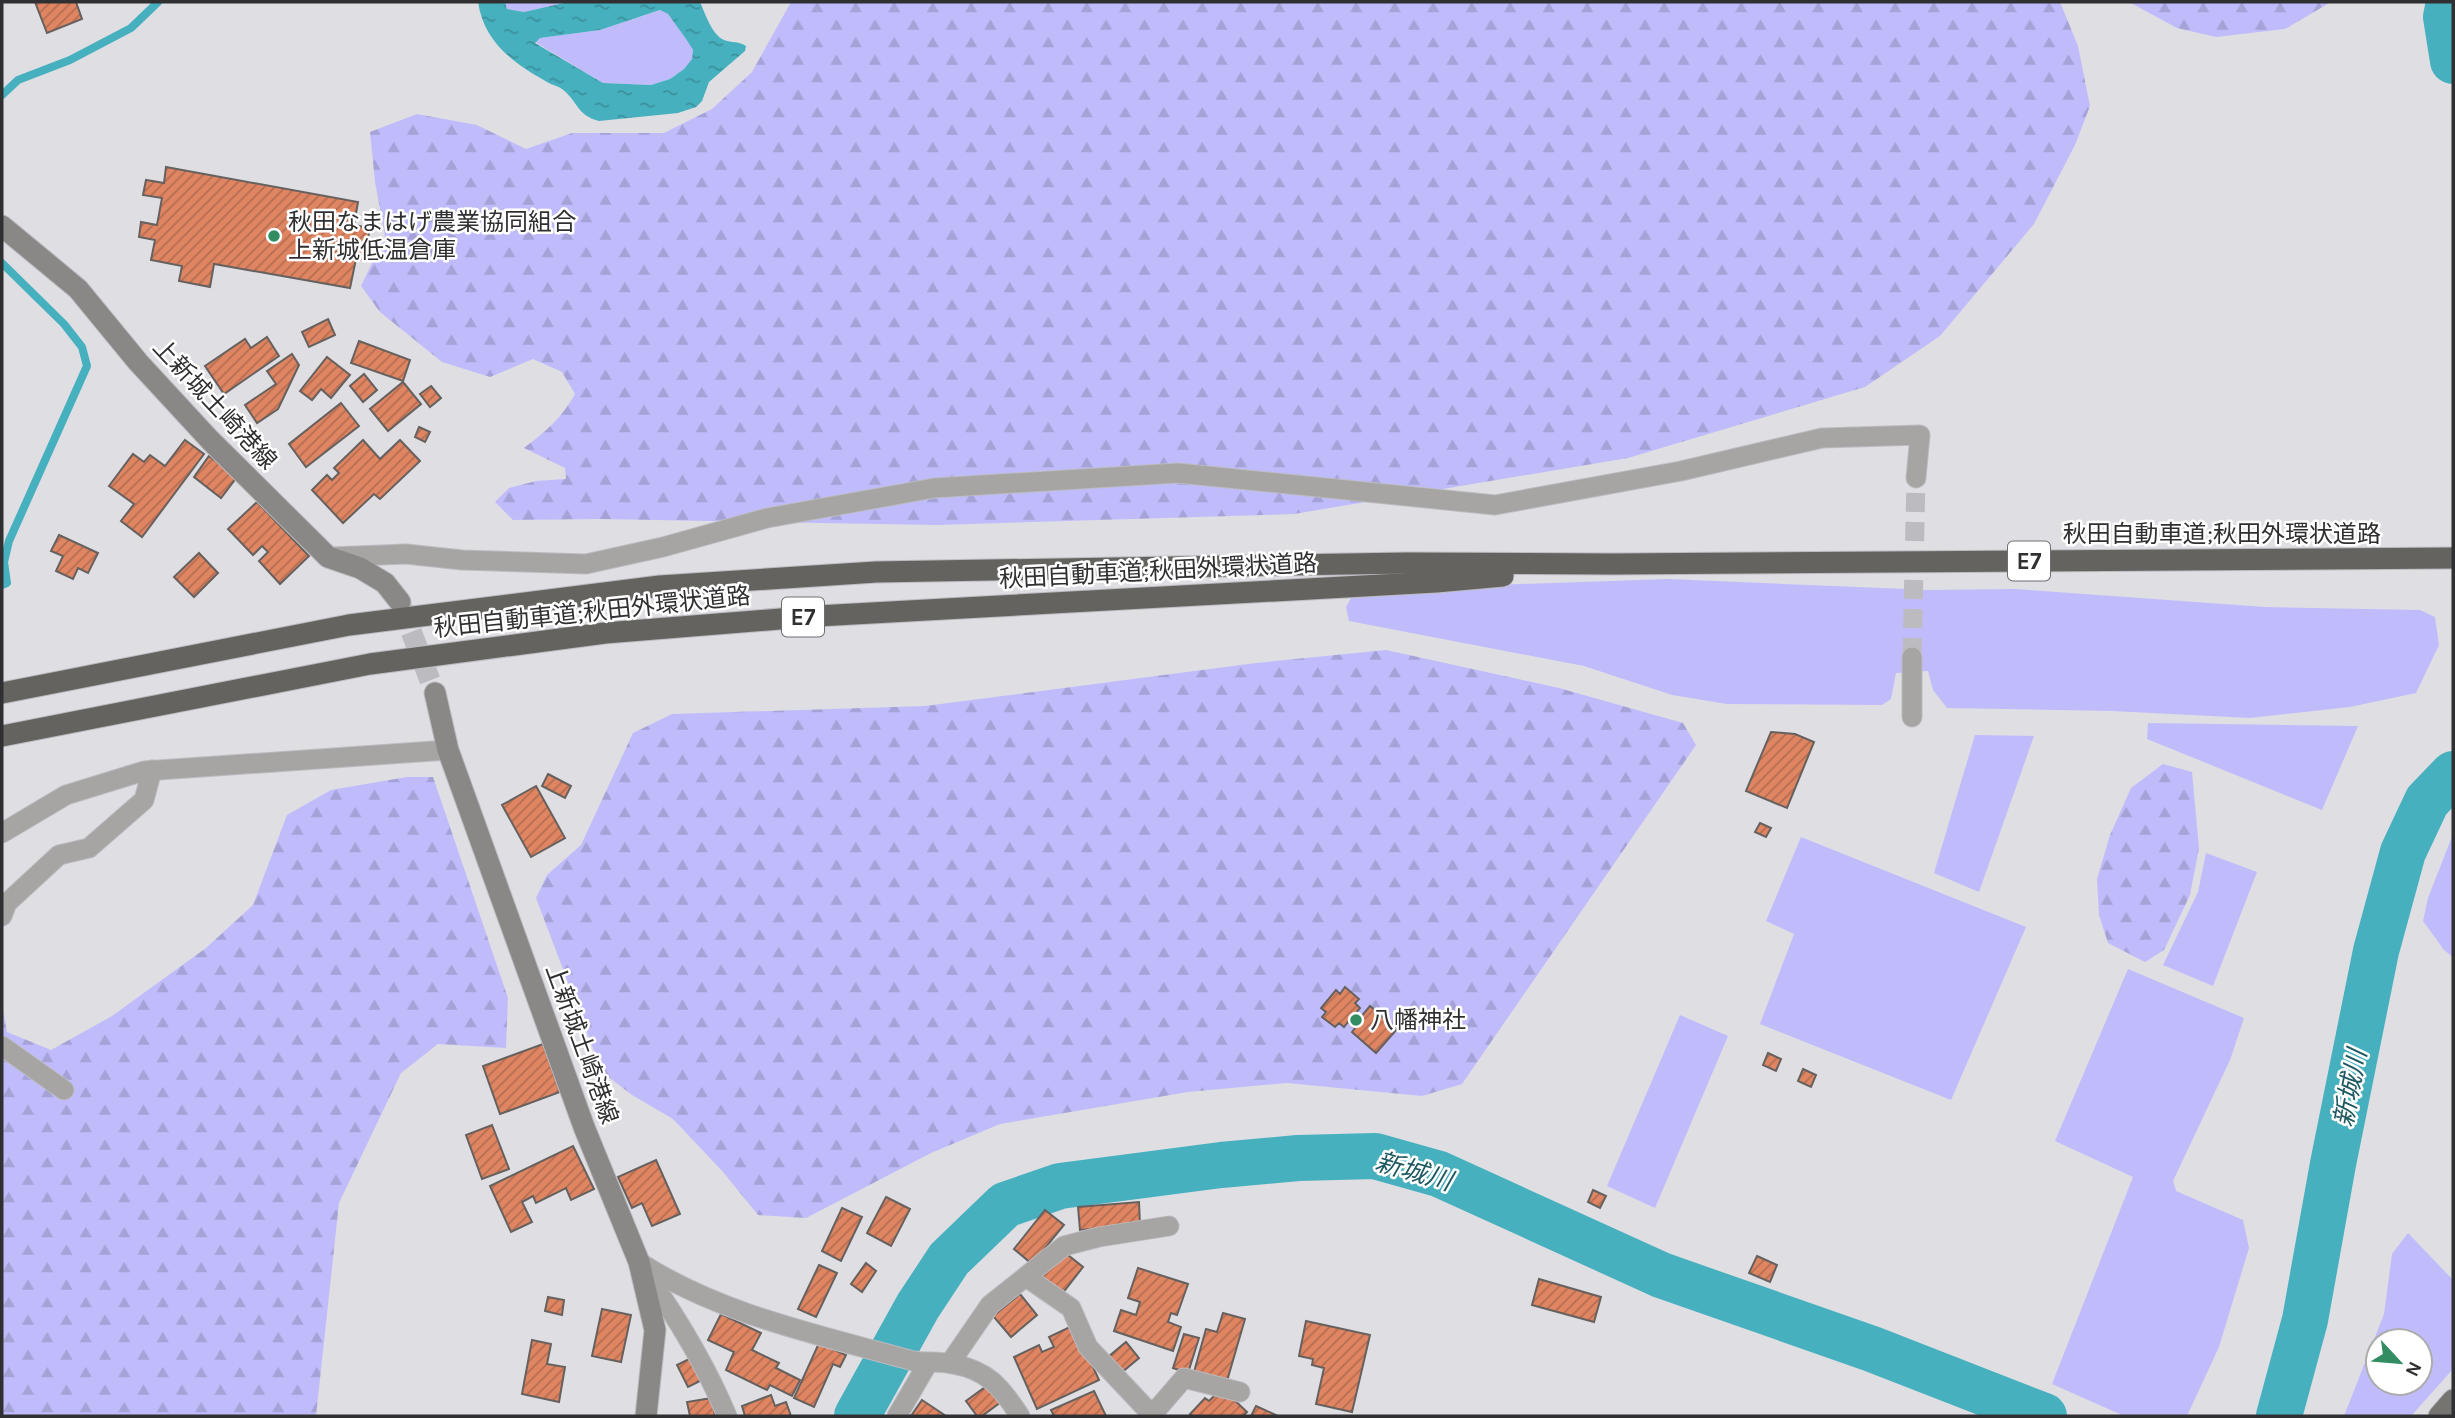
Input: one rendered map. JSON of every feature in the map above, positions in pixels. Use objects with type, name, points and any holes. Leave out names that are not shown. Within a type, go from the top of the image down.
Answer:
[{"type":"highway","name":"秋田自動車道;秋田外環状道路","points":[[2,693],[349,625],[660,586],[876,572],[1366,564],[2449,558]]},
{"type":"highway","name":"秋田自動車道;秋田外環状道路","points":[[2,736],[370,664],[605,633],[817,616],[1436,582],[1613,564]]},
{"type":"main road","name":"上新城土崎港線","points":[[2,226],[78,289],[138,362],[210,440],[328,557],[360,568],[385,583],[400,602]]},
{"type":"main road","name":"上新城土崎港線","points":[[435,693],[448,750],[584,1127],[639,1262],[655,1330],[646,1416]]},
{"type":"main road","points":[[2439,1416],[2453,1401]]},
{"type":"street","points":[[328,557],[406,554],[462,560],[586,564],[663,547],[767,518],[934,488],[1178,473],[1495,505],[1681,471],[1822,438],[1920,435],[1916,478]]},
{"type":"street","points":[[1912,657],[1912,717]]},
{"type":"street","points":[[2,833],[66,795],[144,771],[448,750]]},
{"type":"street","points":[[2,916],[7,903],[59,855],[89,848],[144,800],[152,770]]},
{"type":"street","points":[[2,1046],[64,1090]]},
{"type":"street","points":[[950,1363],[990,1305],[1063,1246],[1099,1237],[1169,1226]]},
{"type":"street","points":[[639,1262],[662,1278],[735,1310],[920,1362],[950,1363],[982,1373],[1003,1389],[1020,1416]]},
{"type":"street","points":[[639,1262],[677,1318],[713,1382],[727,1416]]},
{"type":"street","points":[[1026,1277],[1071,1308],[1088,1347],[1152,1415],[1184,1378],[1240,1392]]},
{"type":"street","points":[[897,1416],[920,1362]]},
{"type":"green space","points":[[505,2],[568,2],[524,12],[507,9]]},
{"type":"green space","points":[[791,2],[2060,2],[2078,46],[2090,106],[2075,145],[2034,224],[1940,336],[1865,387],[1628,458],[1294,514],[937,525],[513,520],[495,502],[509,488],[536,481],[566,479],[565,468],[524,448],[552,424],[575,394],[562,372],[533,359],[490,377],[442,362],[380,312],[361,286],[385,236],[375,182],[370,132],[417,114],[477,125],[526,149],[572,133],[664,133],[712,109],[752,72]]},
{"type":"green space","points":[[2129,2],[2331,2],[2285,29],[2216,37],[2177,28]]},
{"type":"green space","points":[[661,10],[668,14],[693,50],[692,60],[670,79],[651,85],[603,83],[535,42],[540,38],[600,30]]},
{"type":"green space","points":[[1668,579],[1929,590],[2015,589],[2265,607],[2420,610],[2435,617],[2439,645],[2416,693],[2350,707],[2250,718],[2112,711],[1947,708],[1933,690],[1928,671],[1896,673],[1891,699],[1882,705],[1727,704],[1672,695],[1584,666],[1349,621],[1346,607],[1351,598],[1462,586]]},
{"type":"green space","points":[[1386,650],[1559,688],[1683,723],[1696,745],[1462,1084],[1422,1096],[1287,1083],[1188,1092],[1000,1124],[931,1153],[806,1218],[758,1215],[723,1172],[673,1119],[632,1095],[602,1072],[536,898],[547,875],[581,845],[633,733],[672,714],[925,706],[1256,663]]},
{"type":"green space","points":[[2148,723],[2358,726],[2322,810],[2147,739]]},
{"type":"green space","points":[[1975,735],[2034,736],[1979,892],[1934,873]]},
{"type":"green space","points":[[2163,764],[2192,772],[2199,848],[2190,895],[2164,950],[2145,962],[2108,943],[2099,915],[2097,879],[2110,835],[2131,788]]},
{"type":"green space","points":[[407,777],[433,777],[508,998],[506,1048],[438,1044],[401,1073],[339,1203],[316,1416],[2,1416],[2,1004],[7,1032],[51,1050],[112,1016],[206,948],[253,905],[287,815],[331,790]]},
{"type":"green space","points":[[2453,834],[2453,957],[2444,950],[2423,921],[2428,898]]},
{"type":"green space","points":[[1801,837],[2026,927],[1951,1100],[1760,1024],[1794,934],[1766,921]]},
{"type":"green space","points":[[2206,853],[2257,872],[2213,986],[2163,965],[2198,892]]},
{"type":"green space","points":[[2128,969],[2244,1018],[2230,1060],[2173,1181],[2176,1191],[2243,1220],[2249,1248],[2219,1347],[2187,1416],[2124,1416],[2052,1384],[2133,1177],[2055,1141]]},
{"type":"green space","points":[[1680,1015],[1728,1036],[1655,1208],[1607,1186]]},
{"type":"green space","points":[[2408,1233],[2453,1280],[2453,1369],[2434,1390],[2434,1327],[2379,1327],[2384,1314],[2392,1254]]},
{"type":"green space","points":[[2364,1365],[2364,1397],[2428,1397],[2411,1416],[2344,1416]]},
{"type":"water","points":[[478,2],[505,2],[507,9],[524,12],[568,2],[700,2],[716,34],[724,40],[746,46],[745,51],[709,82],[702,101],[696,107],[678,113],[599,121],[581,111],[562,89],[512,59],[494,40],[481,16]],"holes":[[[660,10],[668,14],[693,50],[692,59],[670,79],[651,85],[603,83],[535,43],[540,38],[600,30]]]},
{"type":"building","points":[[35,2],[76,2],[82,19],[47,33]]},
{"type":"building","points":[[166,167],[358,202],[354,225],[370,228],[364,260],[356,259],[350,288],[214,264],[210,287],[179,281],[182,266],[151,260],[155,240],[139,237],[141,222],[157,225],[162,198],[143,195],[146,180],[164,183]]},
{"type":"building","points":[[328,319],[335,335],[309,347],[302,332]]},
{"type":"building","points":[[267,337],[279,356],[224,394],[205,366],[245,339],[251,348]]},
{"type":"building","points":[[359,341],[410,360],[403,381],[351,363]]},
{"type":"building","points":[[292,354],[299,365],[278,409],[257,423],[245,405],[276,384],[267,371]]},
{"type":"building","points":[[327,357],[350,375],[331,398],[321,389],[312,400],[300,391]]},
{"type":"building","points":[[364,374],[377,390],[363,402],[350,386]]},
{"type":"building","points":[[403,382],[421,404],[388,431],[370,409]]},
{"type":"building","points":[[431,386],[441,398],[430,407],[420,394]]},
{"type":"building","points":[[341,403],[359,426],[306,467],[289,444]]},
{"type":"building","points":[[419,427],[430,432],[425,442],[415,437]]},
{"type":"building","points":[[185,440],[204,454],[142,537],[121,521],[134,504],[109,486],[133,454],[144,462],[150,455],[165,466]]},
{"type":"building","points":[[363,440],[380,459],[400,440],[420,461],[380,499],[374,494],[343,523],[312,490],[327,475],[332,480],[339,473],[334,468]]},
{"type":"building","points":[[209,456],[237,477],[221,498],[194,477]]},
{"type":"building","points":[[257,502],[309,556],[280,584],[259,561],[268,552],[262,546],[253,555],[228,529]]},
{"type":"building","points":[[59,535],[98,553],[88,573],[78,568],[73,579],[56,571],[63,556],[51,551]]},
{"type":"building","points":[[199,553],[218,573],[194,597],[174,577]]},
{"type":"building","points":[[1771,732],[1795,734],[1814,742],[1787,808],[1746,791]]},
{"type":"building","points":[[548,774],[571,786],[565,798],[542,786]]},
{"type":"building","points":[[536,786],[565,838],[531,857],[502,805]]},
{"type":"building","points":[[1760,823],[1771,828],[1766,837],[1755,832]]},
{"type":"building","name":"八幡神社","points":[[1345,987],[1359,999],[1355,1003],[1360,1008],[1355,1014],[1360,1018],[1370,1006],[1397,1029],[1376,1053],[1352,1032],[1355,1028],[1348,1022],[1344,1027],[1339,1023],[1335,1027],[1322,1017],[1326,1012],[1321,1008],[1336,990],[1340,994]]},
{"type":"building","points":[[543,1044],[560,1092],[500,1114],[483,1066]]},
{"type":"building","points":[[1768,1053],[1781,1059],[1776,1071],[1763,1065]]},
{"type":"building","points":[[1803,1069],[1816,1075],[1811,1087],[1798,1081]]},
{"type":"building","points":[[492,1125],[509,1169],[482,1179],[466,1135]]},
{"type":"building","points":[[573,1146],[594,1189],[571,1200],[566,1188],[536,1203],[533,1196],[522,1202],[532,1222],[511,1232],[490,1186]]},
{"type":"building","points":[[656,1160],[680,1214],[652,1226],[642,1203],[632,1208],[618,1177]]},
{"type":"building","points":[[1593,1190],[1606,1196],[1600,1208],[1588,1202]]},
{"type":"building","points":[[886,1197],[910,1209],[891,1246],[867,1233]]},
{"type":"building","points":[[1139,1202],[1140,1225],[1080,1230],[1078,1207]]},
{"type":"building","points":[[842,1208],[862,1217],[841,1261],[822,1251]]},
{"type":"building","points":[[1045,1210],[1064,1225],[1032,1264],[1014,1249]]},
{"type":"building","points":[[1063,1251],[1083,1267],[1062,1294],[1042,1277]]},
{"type":"building","points":[[1757,1256],[1777,1265],[1770,1282],[1749,1273]]},
{"type":"building","points":[[866,1263],[876,1271],[862,1292],[851,1284]]},
{"type":"building","points":[[819,1265],[837,1273],[816,1317],[798,1309]]},
{"type":"building","points":[[1138,1268],[1188,1284],[1177,1315],[1171,1313],[1168,1322],[1181,1327],[1173,1351],[1114,1331],[1121,1310],[1136,1315],[1140,1302],[1128,1298]]},
{"type":"building","points":[[1539,1279],[1601,1297],[1594,1322],[1532,1305]]},
{"type":"building","points":[[1020,1294],[1037,1315],[1011,1337],[993,1316]]},
{"type":"building","points":[[548,1297],[564,1300],[562,1315],[545,1311]]},
{"type":"building","points":[[602,1309],[631,1315],[621,1362],[592,1356]]},
{"type":"building","points":[[1223,1313],[1245,1319],[1227,1381],[1194,1372],[1206,1329],[1217,1332]]},
{"type":"building","points":[[721,1314],[761,1333],[752,1350],[779,1363],[776,1368],[800,1380],[792,1396],[770,1385],[767,1390],[726,1370],[734,1352],[708,1340]]},
{"type":"building","points":[[1306,1321],[1370,1335],[1352,1412],[1316,1404],[1324,1368],[1312,1365],[1313,1359],[1299,1356]]},
{"type":"building","points":[[1074,1325],[1099,1380],[1037,1409],[1014,1357],[1039,1345],[1042,1352],[1054,1347],[1049,1337]]},
{"type":"building","points":[[1184,1334],[1199,1338],[1188,1373],[1173,1368]]},
{"type":"building","points":[[532,1340],[551,1344],[547,1364],[565,1367],[559,1402],[522,1394]]},
{"type":"building","points":[[1126,1342],[1139,1358],[1121,1373],[1108,1357]]},
{"type":"building","points":[[819,1343],[846,1355],[840,1367],[833,1364],[814,1407],[794,1398]]},
{"type":"building","points":[[693,1357],[704,1379],[688,1387],[677,1365]]},
{"type":"building","points":[[988,1385],[1001,1402],[982,1416],[977,1416],[966,1401]]},
{"type":"building","points":[[1094,1391],[1106,1416],[1054,1416],[1051,1410]]},
{"type":"building","points":[[1218,1392],[1228,1394],[1247,1412],[1243,1416],[1190,1414],[1205,1398],[1209,1401]]},
{"type":"building","points":[[771,1395],[775,1406],[786,1402],[791,1416],[745,1416],[742,1406]]},
{"type":"building","points":[[712,1398],[715,1416],[690,1416],[687,1402]]},
{"type":"building","points":[[922,1400],[946,1416],[911,1416]]},
{"type":"building","points":[[1256,1406],[1278,1416],[1251,1416]]},
{"type":"waterway","points":[[2,95],[18,80],[70,60],[131,28],[158,2]]},
{"type":"waterway","name":"新城川","points":[[2449,2],[2446,17],[2453,61]]},
{"type":"waterway","points":[[2,263],[64,324],[82,347],[87,366],[9,541],[4,562],[7,583],[2,585]]},
{"type":"waterway","name":"新城川","points":[[2279,1416],[2305,1320],[2376,951],[2403,852],[2427,801],[2453,774]]},
{"type":"waterway","name":"新城川","points":[[857,1416],[918,1306],[949,1259],[1005,1205],[1060,1186],[1221,1165],[1298,1158],[1375,1156],[1439,1174],[1661,1275],[1872,1349],[2044,1416]]},
{"type":"tunnel","points":[[1912,657],[1916,478]]},
{"type":"tunnel","points":[[400,603],[435,693]]},
{"type":"place","name":"秋田なまはげ農業協同組合 上新城低温倉庫","points":[[274,236]]},
{"type":"place","name":"八幡神社","points":[[1356,1020]]}]
